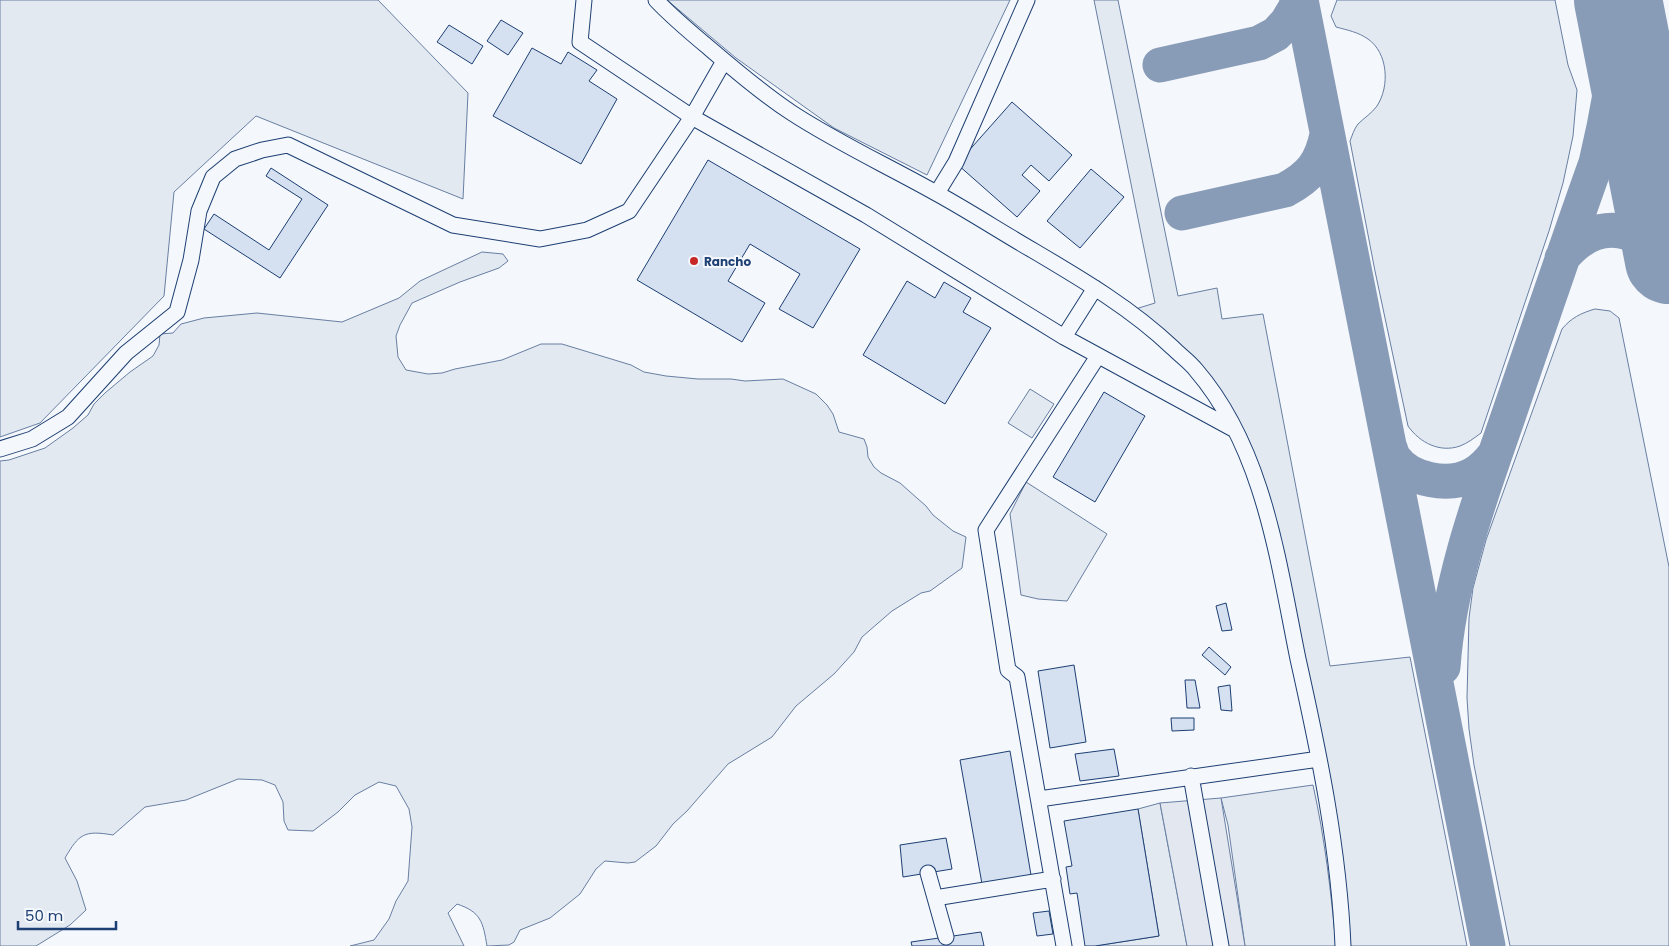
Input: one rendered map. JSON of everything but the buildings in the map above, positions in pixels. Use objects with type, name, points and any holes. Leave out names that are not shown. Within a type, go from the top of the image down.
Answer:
[{"type":"lane","points":[[584,0],[580,42],[692,117],[866,214],[1064,337],[1235,430]]},
{"type":"lane","points":[[656,0],[670,15],[724,60],[791,112],[882,165],[937,193],[1095,288],[1154,330],[1196,369],[1218,400],[1235,430],[1259,483],[1276,550],[1319,759],[1330,823],[1343,946]]},
{"type":"lane","points":[[937,193],[956,162],[1027,0]]},
{"type":"lane","points":[[0,449],[32,439],[68,417],[126,353],[177,312],[192,260],[199,211],[213,177],[234,159],[262,150],[288,145],[453,225],[540,239],[587,230],[629,211],[692,117],[724,60]]},
{"type":"lane","points":[[1064,337],[1095,288]]},
{"type":"lane","points":[[1064,946],[1018,678],[1008,670],[986,530],[1098,356]]},
{"type":"lane","points":[[1039,799],[1319,759]]},
{"type":"lane","points":[[1191,776],[1221,946]]},
{"type":"lane","points":[[928,873],[946,936]]},
{"type":"lane","points":[[935,898],[1053,879]]},
{"type":"shaded area","points":[[0,0],[378,0],[468,93],[463,199],[256,116],[174,192],[164,296],[40,423],[0,437]]},
{"type":"shaded area","points":[[667,0],[1010,0],[927,175],[834,128],[736,58]]},
{"type":"shaded area","points":[[1094,0],[1118,0],[1178,296],[1217,288],[1222,319],[1263,314],[1330,666],[1410,657],[1467,946],[1349,946],[1279,569],[1235,430],[1196,369],[1129,311],[1155,303]]},
{"type":"shaded area","points":[[1337,0],[1555,0],[1568,65],[1577,90],[1573,136],[1563,183],[1549,231],[1481,433],[1468,442],[1453,448],[1438,447],[1424,442],[1408,426],[1350,141],[1358,124],[1375,109],[1381,98],[1384,89],[1385,70],[1380,53],[1375,45],[1356,33],[1336,27],[1331,16]]},
{"type":"shaded area","points":[[482,252],[503,254],[508,261],[499,268],[460,282],[412,303],[396,336],[398,357],[406,370],[428,374],[442,373],[502,360],[541,344],[562,344],[631,365],[644,372],[666,376],[745,381],[783,379],[816,394],[833,414],[839,432],[864,439],[868,457],[874,467],[900,483],[926,506],[933,515],[953,531],[966,537],[962,568],[930,591],[921,593],[892,611],[862,637],[854,652],[834,674],[796,706],[772,737],[728,764],[687,811],[673,824],[656,846],[635,862],[605,861],[596,869],[580,894],[550,918],[520,930],[514,942],[509,945],[487,946],[482,924],[476,914],[457,904],[448,913],[464,946],[350,946],[374,940],[389,919],[396,901],[408,881],[412,827],[409,809],[396,786],[379,782],[355,795],[338,812],[313,831],[288,830],[284,821],[283,802],[275,785],[262,780],[238,779],[186,800],[145,807],[113,835],[95,833],[83,836],[74,844],[65,858],[77,881],[86,910],[70,925],[36,946],[0,946],[0,461],[9,460],[45,448],[73,428],[88,415],[94,404],[105,393],[153,356],[159,345],[160,334],[173,333],[181,324],[204,318],[257,313],[342,322],[399,298],[420,281]]},
{"type":"shaded area","points":[[1595,309],[1610,311],[1619,318],[1669,567],[1669,946],[1510,946],[1474,765],[1469,729],[1467,698],[1469,618],[1473,588],[1486,540],[1562,329],[1577,316]]},
{"type":"shaded area","points":[[1030,389],[1054,404],[1032,438],[1008,423]]},
{"type":"shaded area","points":[[1026,482],[1107,534],[1067,601],[1038,599],[1021,595],[1010,514]]},
{"type":"shaded area","points":[[1313,785],[1327,866],[1336,946],[1245,946],[1228,825],[1221,798]]},
{"type":"shaded area","points":[[1221,798],[1245,946],[1187,946],[1160,803]]},
{"type":"shaded area","points":[[1160,803],[1187,946],[1095,946],[1159,936],[1138,809]]},
{"type":"taxiway","points":[[1160,65],[1259,43],[1276,34],[1287,22],[1296,7],[1297,0]]},
{"type":"taxiway","points":[[1301,0],[1488,946]]},
{"type":"taxiway","points":[[1621,14],[1643,60],[1669,104]]},
{"type":"taxiway","points":[[1443,667],[1452,603],[1467,540],[1596,163],[1611,89],[1621,14]]},
{"type":"taxiway","points":[[1182,213],[1285,190],[1302,179],[1314,168],[1322,153],[1327,135]]},
{"type":"taxiway","points":[[1562,258],[1576,244],[1591,235],[1606,231],[1620,231],[1635,236],[1648,245],[1659,257],[1669,274]]},
{"type":"taxiway","points":[[1390,448],[1394,458],[1410,472],[1430,480],[1441,481],[1463,479],[1472,475],[1485,466],[1495,454]]},
{"type":"runway","points":[[1618,0],[1669,260]]},
{"type":"place","name":"Rancho","points":[[694,261]]}]
